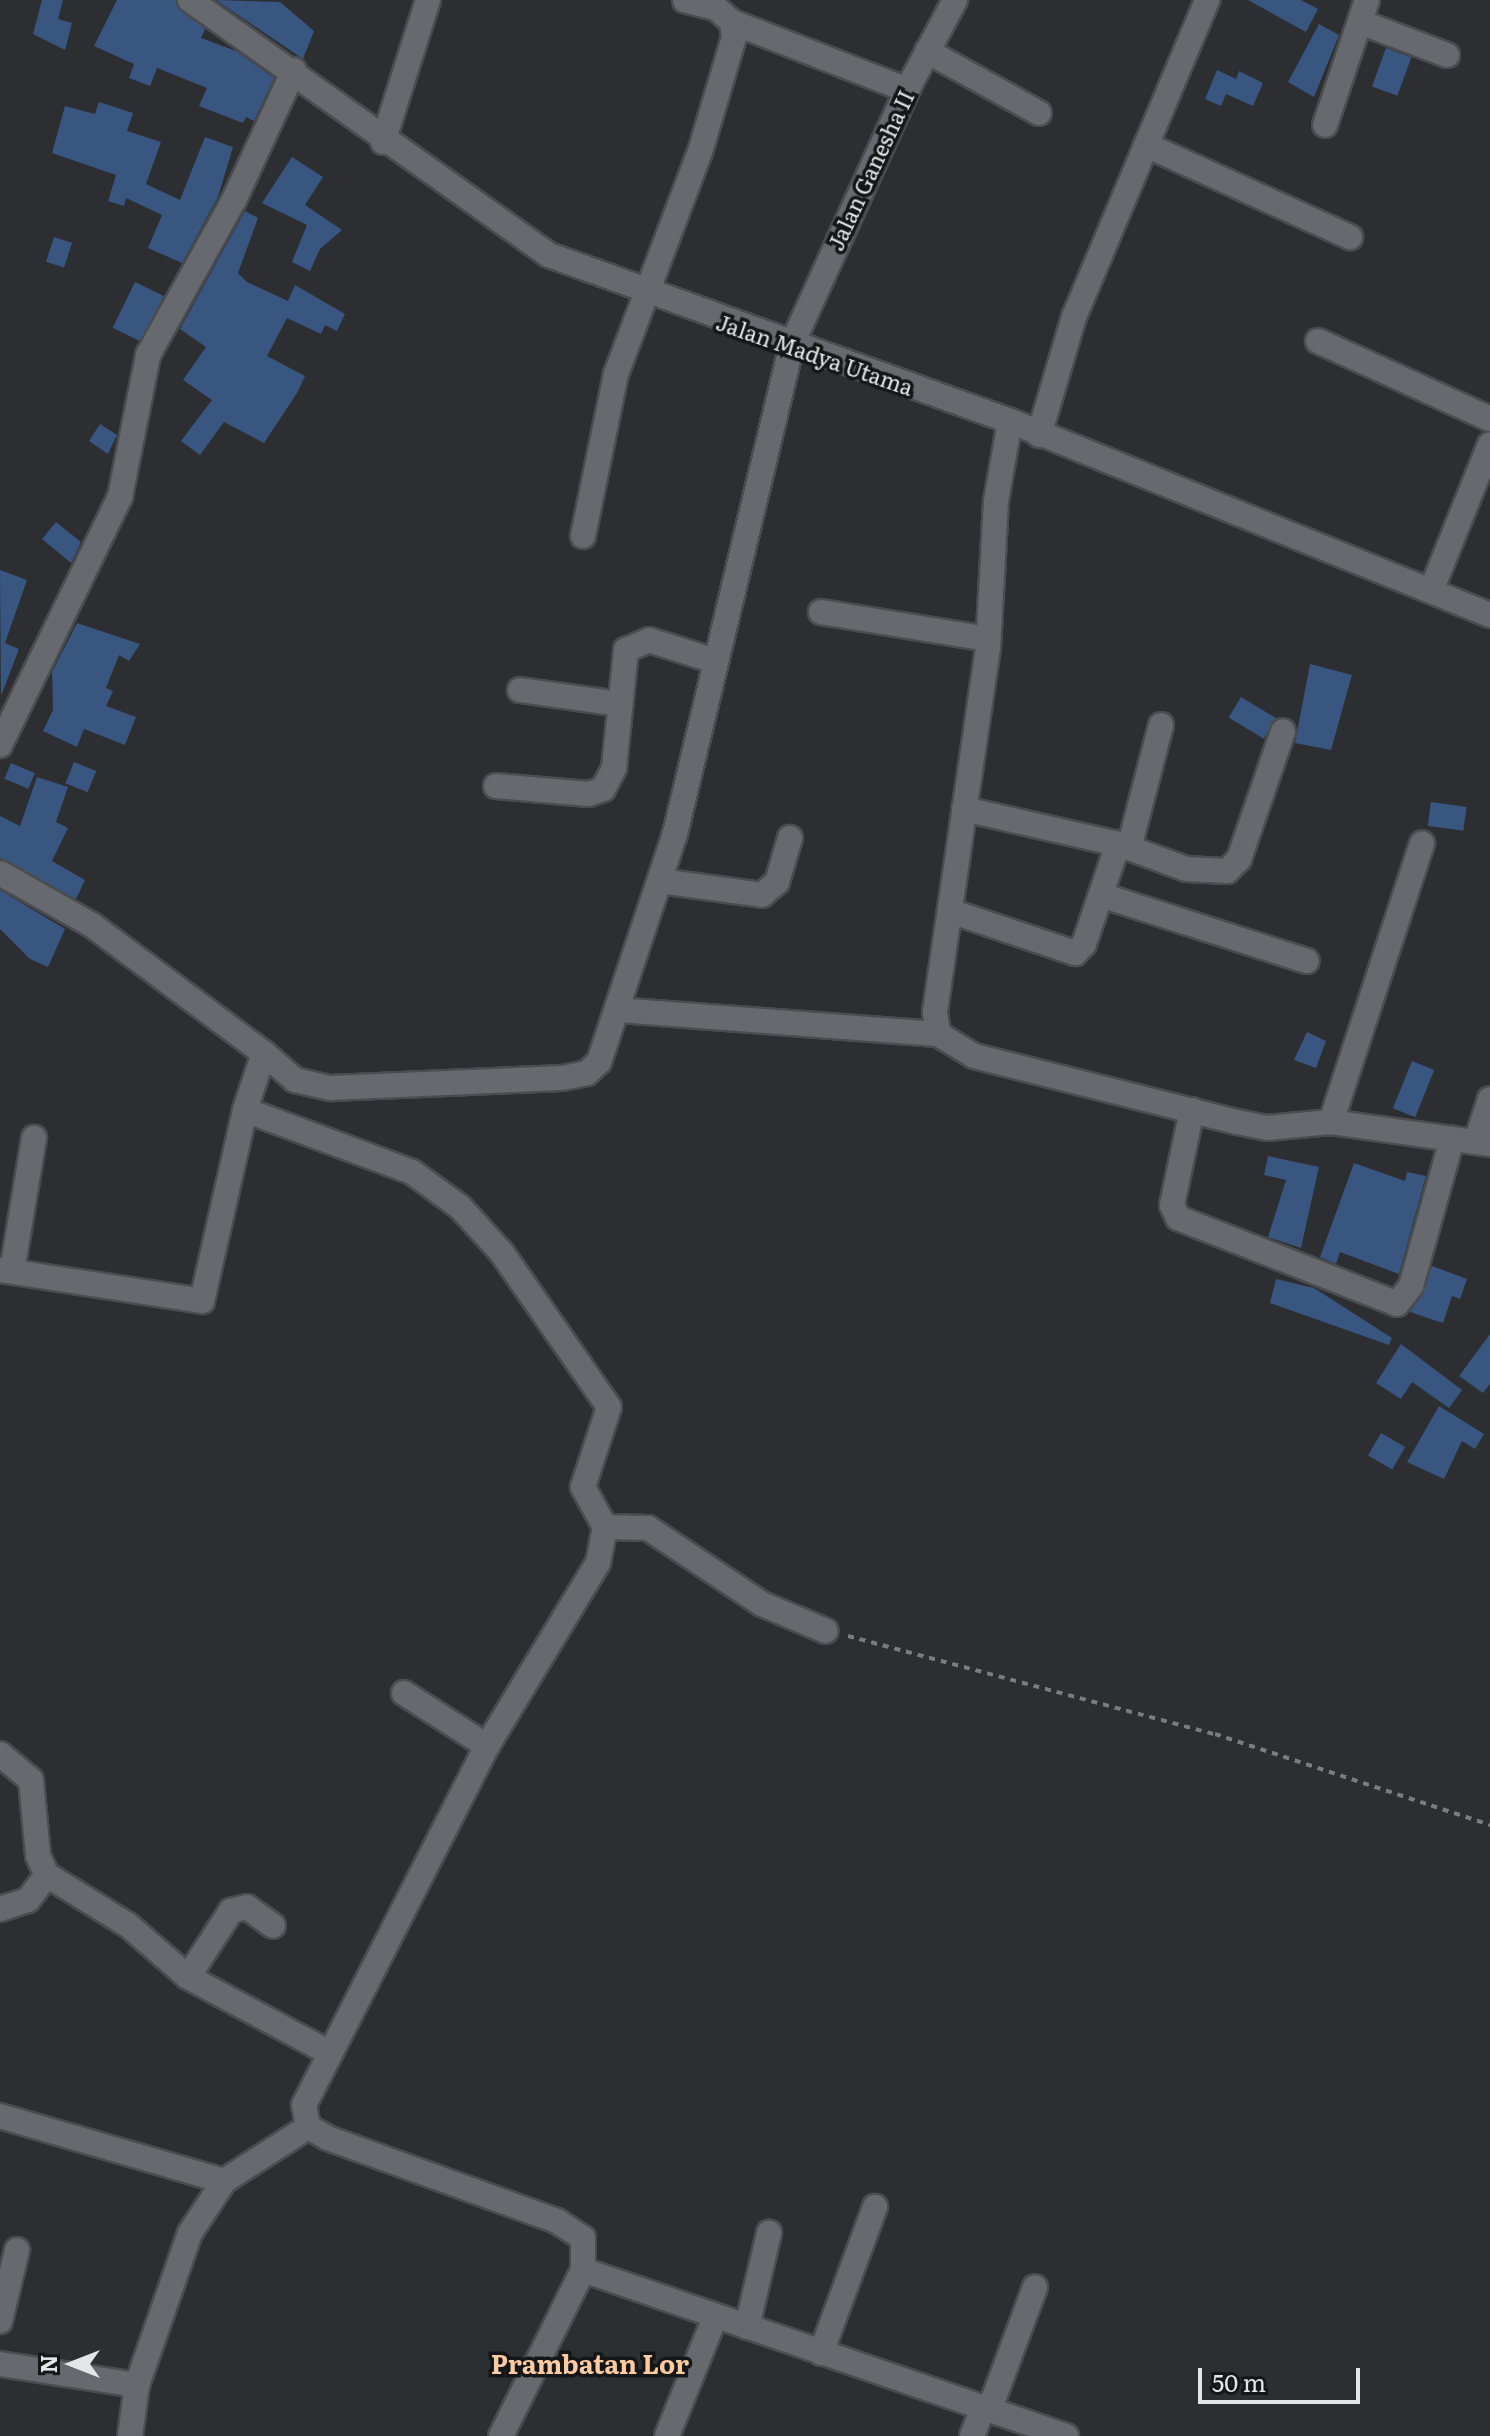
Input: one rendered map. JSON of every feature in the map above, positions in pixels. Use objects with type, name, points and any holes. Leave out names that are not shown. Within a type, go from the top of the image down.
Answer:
[{"type":"street","name":"Jalan Madya Utama","points":[[190,0],[294,70],[383,142],[510,233],[644,294],[1010,421],[1490,615]]},
{"type":"street","points":[[383,142],[428,0]]},
{"type":"street","points":[[685,0],[716,8],[732,22],[907,90]]},
{"type":"street","name":"Jalan Ganesha II","points":[[262,1057],[295,1080],[331,1088],[562,1078],[593,1069],[618,1010],[660,881],[763,483],[792,344],[907,90],[955,0]]},
{"type":"street","points":[[1039,435],[1074,317],[1207,0]]},
{"type":"street","points":[[1325,125],[1365,11],[1447,55]]},
{"type":"street","points":[[583,536],[616,374],[700,152],[731,54],[732,22]]},
{"type":"street","points":[[927,51],[1039,113]]},
{"type":"street","points":[[0,745],[120,497],[148,355],[234,200],[294,70]]},
{"type":"street","points":[[1146,145],[1350,237]]},
{"type":"street","points":[[1318,341],[1490,419]]},
{"type":"street","points":[[938,1034],[935,1012],[953,912],[988,639],[996,501],[1010,421]]},
{"type":"street","points":[[1431,591],[1490,444]]},
{"type":"street","points":[[821,612],[988,639]]},
{"type":"street","points":[[496,786],[589,794],[603,789],[614,768],[622,660],[636,642],[649,640],[715,661]]},
{"type":"street","points":[[520,690],[619,704]]},
{"type":"street","points":[[953,912],[1075,953],[1124,846],[1161,725]]},
{"type":"street","points":[[964,809],[1124,846],[1186,869],[1227,871],[1239,859],[1283,731]]},
{"type":"street","points":[[660,881],[762,895],[777,882],[790,838]]},
{"type":"street","points":[[1331,1122],[1422,844]]},
{"type":"street","points":[[0,873],[92,925],[262,1057],[248,1099],[202,1301],[137,1296],[6,1271],[34,1138]]},
{"type":"street","points":[[1101,895],[1307,961]]},
{"type":"street","points":[[618,1010],[938,1034],[974,1056],[1267,1128],[1331,1122],[1473,1142]]},
{"type":"street","points":[[248,1099],[412,1172],[460,1207],[502,1253],[609,1407],[583,1487],[605,1527],[598,1563],[487,1746],[307,2093],[308,2127]]},
{"type":"street","points":[[1192,1110],[1172,1205],[1178,1218],[1397,1304],[1411,1286],[1490,1099]]},
{"type":"street","points":[[605,1527],[648,1528],[762,1604],[826,1631]]},
{"type":"street","points":[[404,1693],[487,1746]]},
{"type":"street","points":[[0,1754],[31,1780],[38,1856],[47,1875],[121,1920],[188,1977],[330,2053]]},
{"type":"street","points":[[0,1909],[28,1900],[47,1875]]},
{"type":"street","points":[[188,1977],[231,1911],[247,1907],[273,1926]]},
{"type":"street","points":[[0,2116],[224,2181]]},
{"type":"street","points":[[130,2436],[137,2385],[190,2233],[224,2181],[308,2127]]},
{"type":"street","points":[[308,2127],[575,2230],[587,2245],[583,2270],[501,2436]]},
{"type":"street","points":[[821,2353],[875,2207]]},
{"type":"street","points":[[747,2327],[769,2233]]},
{"type":"street","points":[[0,2321],[17,2250]]},
{"type":"street","points":[[583,2270],[1066,2436]]},
{"type":"street","points":[[972,2436],[986,2410],[1035,2287]]},
{"type":"street","points":[[667,2436],[715,2317]]},
{"type":"street","points":[[0,2364],[137,2385]]},
{"type":"path","points":[[826,1631],[1215,1734],[1490,1825]]},
{"type":"building","points":[[42,0],[63,0],[58,19],[72,23],[65,50],[33,34]]},
{"type":"building","points":[[117,0],[175,0],[205,29],[201,38],[236,51],[274,78],[254,121],[246,117],[243,123],[199,106],[207,88],[157,68],[150,86],[129,78],[134,64],[94,46]]},
{"type":"building","points":[[216,0],[280,2],[314,31],[303,59]]},
{"type":"building","points":[[1248,0],[1301,0],[1318,9],[1306,32]]},
{"type":"building","points":[[1319,24],[1339,35],[1314,97],[1288,82]]},
{"type":"building","points":[[1386,48],[1411,57],[1397,96],[1372,87]]},
{"type":"building","points":[[1217,70],[1236,79],[1239,71],[1263,83],[1253,106],[1226,94],[1221,106],[1205,99]]},
{"type":"building","points":[[99,102],[133,113],[127,131],[161,142],[146,184],[180,200],[205,137],[233,147],[218,197],[182,263],[148,248],[162,215],[126,198],[124,206],[108,201],[116,175],[52,153],[65,106],[95,114]]},
{"type":"building","points":[[292,157],[323,177],[305,205],[342,230],[320,249],[310,271],[292,262],[307,225],[262,203]]},
{"type":"building","points":[[245,211],[258,218],[238,273],[247,282],[288,301],[295,285],[345,314],[337,331],[325,325],[321,334],[287,318],[267,356],[305,376],[297,393],[264,443],[224,422],[200,455],[181,441],[212,400],[183,380],[206,347],[180,329]]},
{"type":"building","points":[[54,237],[72,243],[64,268],[46,262]]},
{"type":"building","points":[[135,282],[164,296],[141,342],[113,328]]},
{"type":"building","points":[[100,424],[117,435],[108,454],[89,441]]},
{"type":"building","points":[[56,522],[81,542],[71,563],[42,539]]},
{"type":"building","points":[[0,570],[27,580],[5,643],[19,649],[1,696]]},
{"type":"building","points":[[77,623],[140,644],[129,661],[119,655],[106,688],[113,691],[106,706],[136,717],[125,745],[84,729],[77,747],[43,731],[53,710],[52,672]]},
{"type":"building","points":[[1310,664],[1352,675],[1331,750],[1295,743]]},
{"type":"building","points":[[1241,697],[1276,718],[1264,739],[1229,718]]},
{"type":"building","points":[[74,762],[96,771],[88,792],[65,783]]},
{"type":"building","points":[[11,763],[35,773],[28,789],[4,779]]},
{"type":"building","points":[[37,777],[68,787],[56,822],[68,828],[52,861],[85,880],[76,899],[0,858],[0,816],[20,826]]},
{"type":"building","points":[[1431,802],[1467,807],[1463,831],[1428,826]]},
{"type":"building","points":[[0,890],[65,929],[48,967],[30,959],[0,929]]},
{"type":"building","points":[[1307,1032],[1326,1041],[1316,1068],[1294,1060]]},
{"type":"building","points":[[1412,1061],[1434,1070],[1415,1117],[1393,1108]]},
{"type":"building","points":[[1268,1156],[1319,1167],[1301,1248],[1268,1237],[1286,1180],[1264,1175]]},
{"type":"building","points":[[1354,1163],[1405,1181],[1407,1172],[1426,1176],[1399,1274],[1340,1252],[1336,1264],[1320,1257]]},
{"type":"building","points":[[1432,1266],[1467,1279],[1460,1299],[1452,1296],[1443,1323],[1410,1312]]},
{"type":"building","points":[[1276,1279],[1314,1288],[1392,1338],[1389,1345],[1270,1303]]},
{"type":"building","points":[[1490,1334],[1490,1384],[1483,1393],[1459,1376]]},
{"type":"building","points":[[1401,1344],[1462,1390],[1449,1408],[1412,1382],[1401,1399],[1376,1383]]},
{"type":"building","points":[[1439,1406],[1484,1434],[1475,1449],[1462,1441],[1444,1479],[1407,1462]]},
{"type":"building","points":[[1381,1433],[1405,1447],[1392,1470],[1368,1456]]},
{"type":"district","name":"Prambatan Lor","points":[[590,2363]]}]
